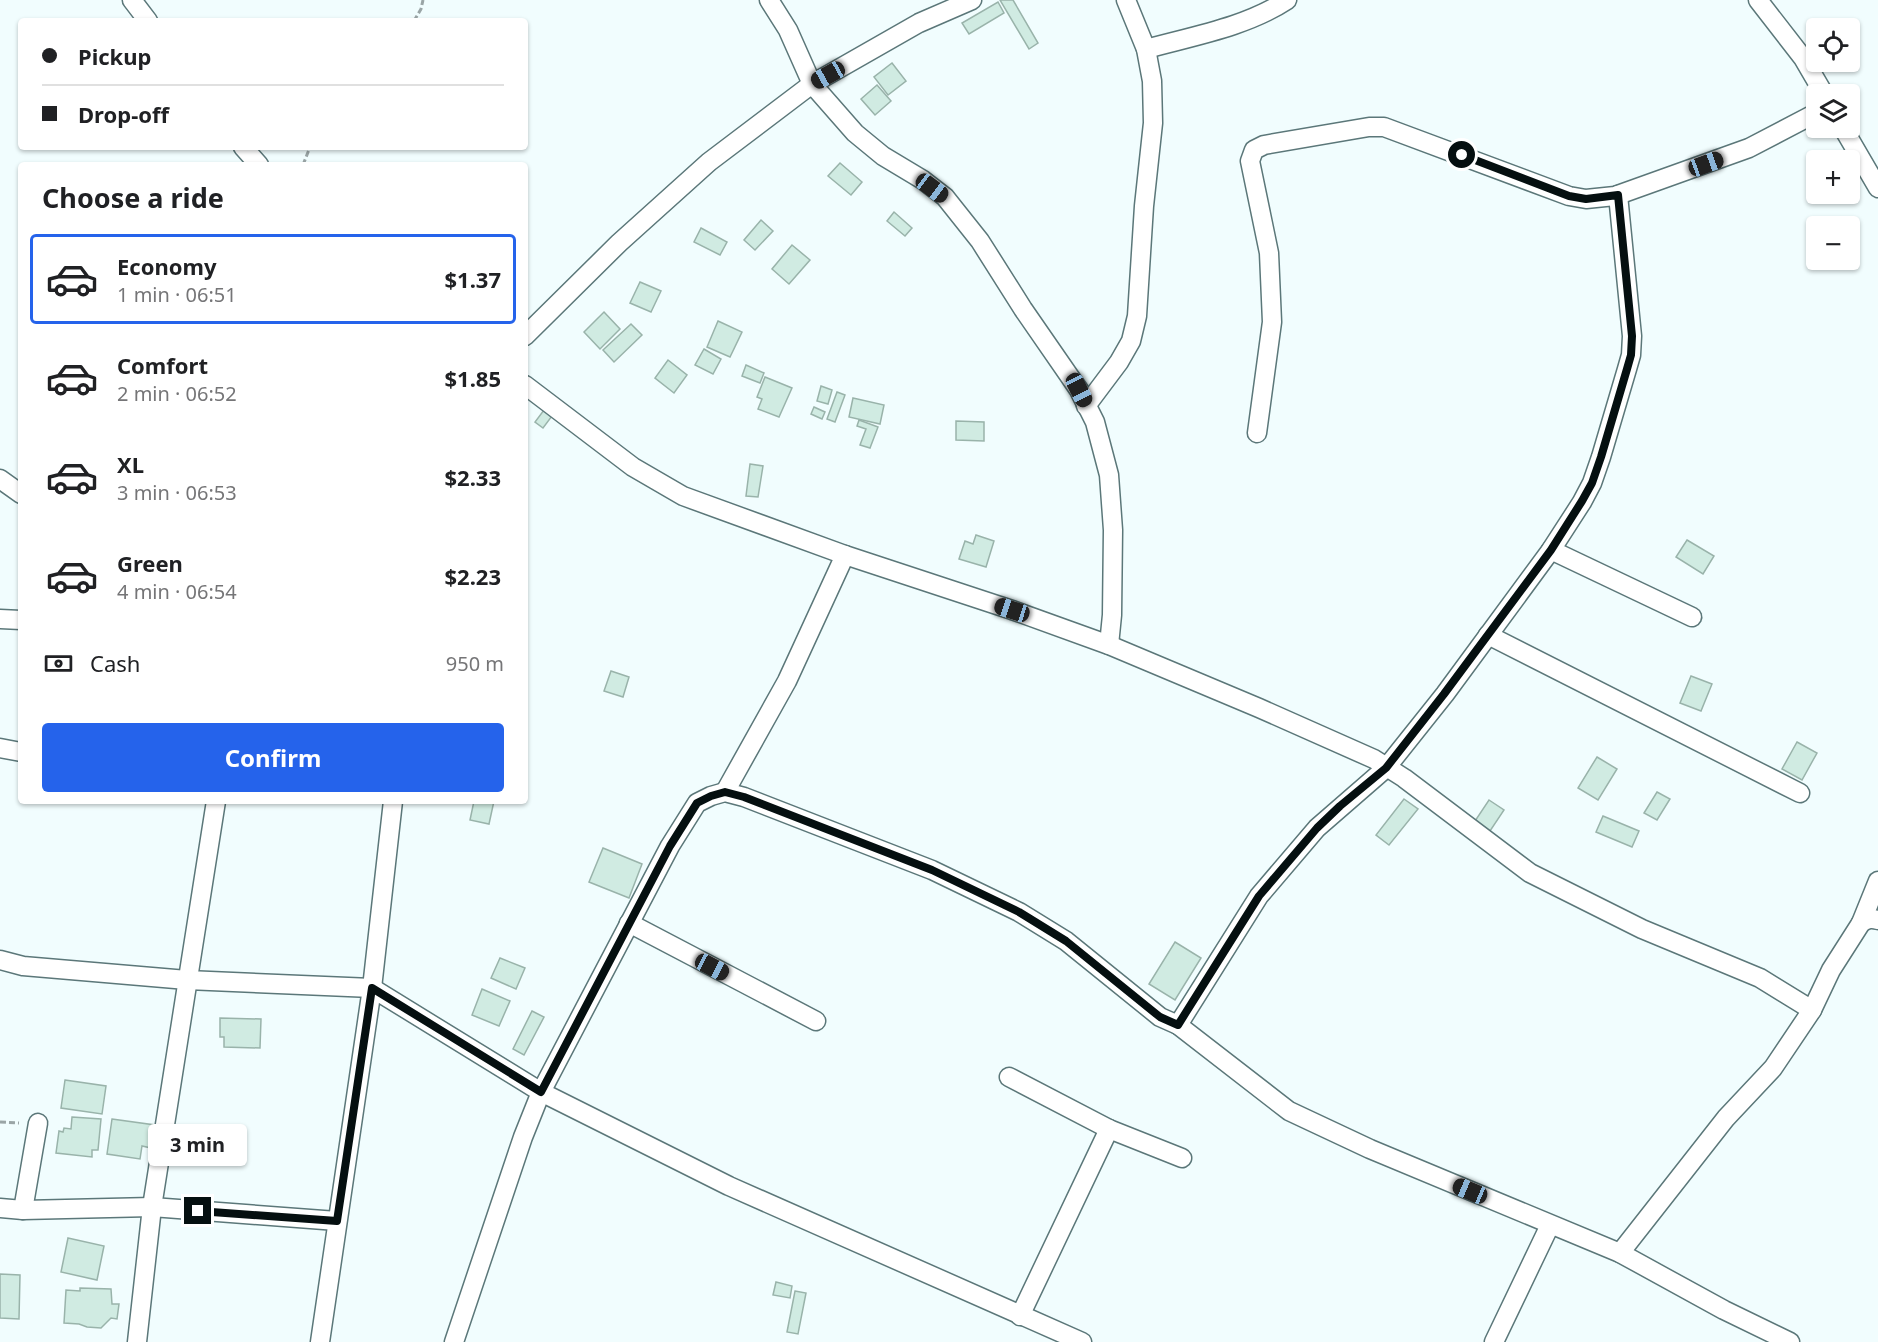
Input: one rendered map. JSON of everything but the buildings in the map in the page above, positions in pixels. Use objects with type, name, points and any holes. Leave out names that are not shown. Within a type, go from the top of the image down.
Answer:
[{"type":"street","points":[[132,0],[146,18]]},
{"type":"street","points":[[770,0],[788,30],[812,84],[855,133],[883,156],[945,197],[980,241],[1023,309],[1079,390],[1095,422],[1109,475],[1113,530],[1112,615],[1109,645]]},
{"type":"street","points":[[528,333],[619,243],[709,162],[812,84],[919,23],[972,0]]},
{"type":"street","points":[[1086,406],[1131,342],[1137,316],[1144,206],[1153,123],[1152,81],[1146,49],[1126,0]]},
{"type":"street","points":[[1146,49],[1237,24],[1269,12],[1287,0]]},
{"type":"street","points":[[1758,0],[1803,58],[1818,84]]},
{"type":"street","points":[[1257,433],[1272,322],[1269,253],[1250,161],[1254,150],[1263,145],[1369,127],[1384,127],[1569,196],[1586,199],[1618,195],[1749,148],[1806,118]]},
{"type":"street","points":[[1850,138],[1878,188]]},
{"type":"street","points":[[246,150],[256,162]]},
{"type":"street","points":[[1178,1025],[1259,896],[1317,828],[1386,768],[1551,550],[1592,483],[1631,355],[1632,336],[1618,195]]},
{"type":"street","points":[[528,387],[633,467],[683,496],[845,555],[1012,610],[1109,645],[1374,759],[1404,778],[1530,873],[1642,929],[1760,978],[1812,1010]]},
{"type":"street","points":[[0,479],[18,492]]},
{"type":"street","points":[[1551,550],[1692,617]]},
{"type":"street","points":[[725,792],[787,681],[845,555]]},
{"type":"street","points":[[0,619],[18,620]]},
{"type":"street","points":[[1488,635],[1800,793]]},
{"type":"street","points":[[0,748],[18,751]]},
{"type":"street","points":[[454,1342],[523,1137],[541,1092],[670,846],[697,803],[725,792],[744,797],[932,870],[1019,912],[1066,941],[1160,1017],[1178,1025],[1289,1111],[1370,1149],[1620,1253],[1724,1310],[1790,1342]]},
{"type":"street","points":[[137,1342],[152,1207],[216,804]]},
{"type":"street","points":[[320,1342],[372,988],[393,804]]},
{"type":"street","points":[[1620,1253],[1726,1118],[1773,1068],[1812,1010],[1831,970],[1869,922],[1878,881]]},
{"type":"street","points":[[629,924],[816,1021]]},
{"type":"street","points":[[0,960],[22,966],[187,980],[372,988],[541,1092],[729,1186],[1082,1342]]},
{"type":"street","points":[[1009,1077],[1109,1129],[1182,1158]]},
{"type":"street","points":[[23,1210],[38,1123]]},
{"type":"street","points":[[1020,1316],[1109,1129]]},
{"type":"street","points":[[0,1208],[23,1210],[152,1207],[337,1221]]},
{"type":"street","points":[[1494,1342],[1550,1225]]},
{"type":"path","points":[[416,18],[423,0]]},
{"type":"route","points":[[198,1211],[337,1221],[372,988],[541,1092],[670,846],[697,803],[725,792],[744,797],[932,870],[1019,912],[1066,941],[1160,1017],[1178,1025],[1259,896],[1317,828],[1386,768],[1455,680],[1551,550],[1592,483],[1601,457],[1631,355],[1632,336],[1618,195],[1586,199],[1569,196],[1462,155]]}]
